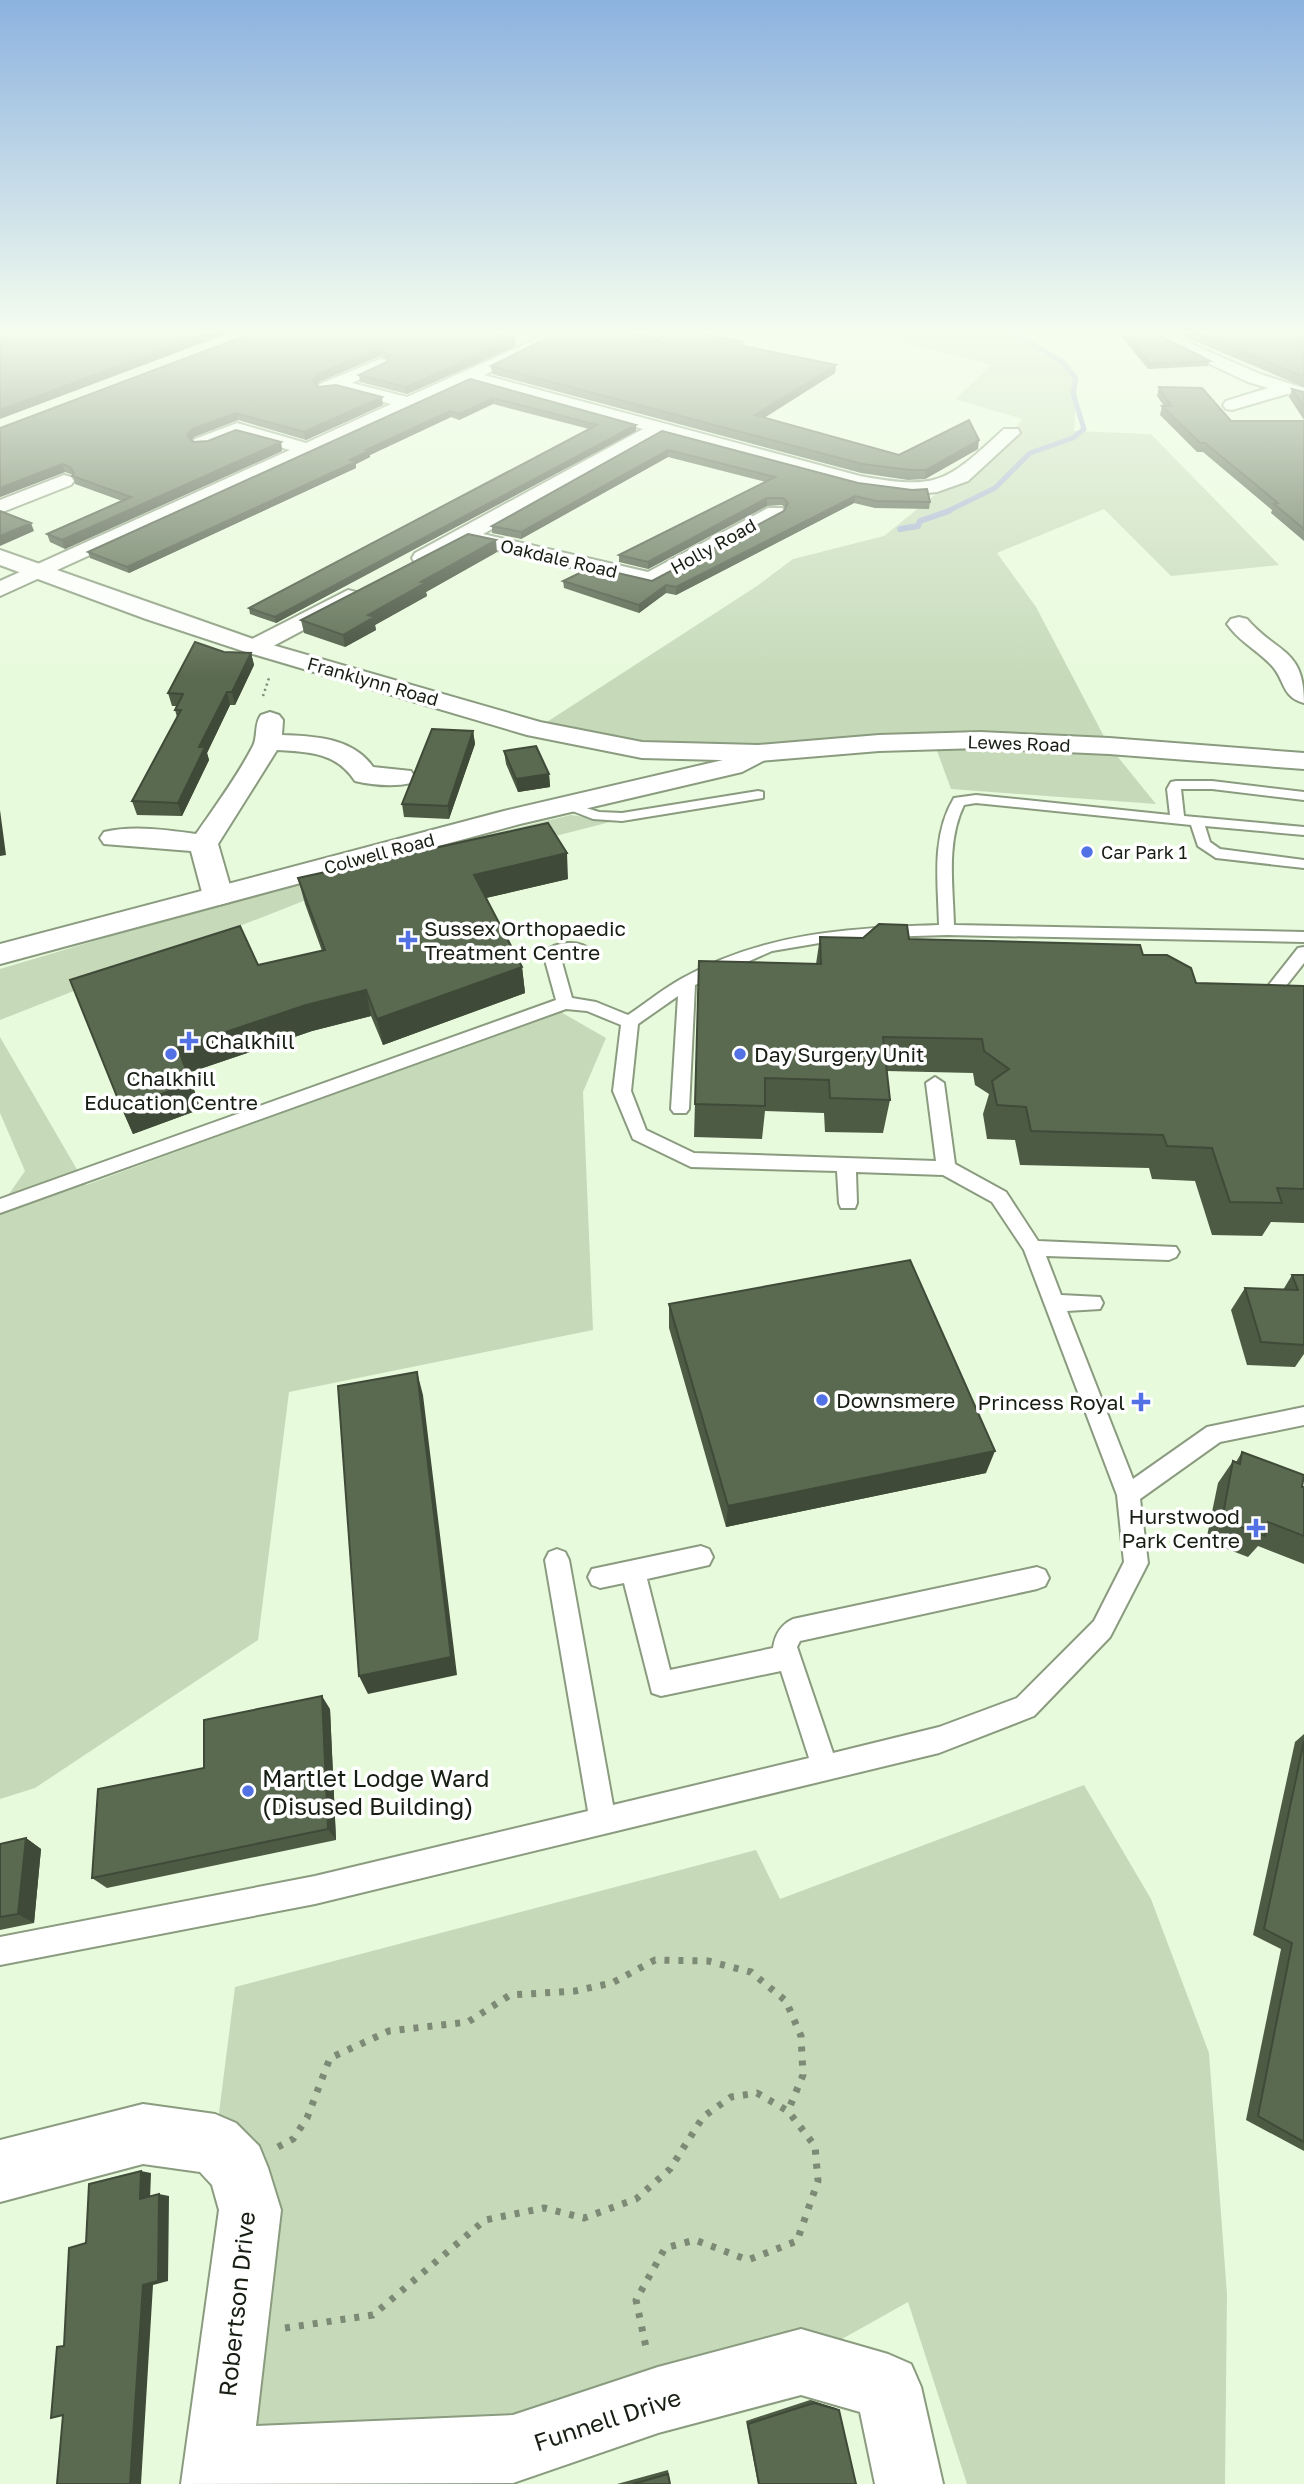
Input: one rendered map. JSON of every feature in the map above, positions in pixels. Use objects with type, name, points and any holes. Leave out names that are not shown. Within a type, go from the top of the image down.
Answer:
[{"type":"street","points":[[297,446],[308,449]]},
{"type":"street","points":[[0,589],[314,446]]},
{"type":"street","points":[[407,566],[628,446]]},
{"type":"street","points":[[722,446],[858,482],[907,488],[947,483],[961,477],[996,446]]},
{"type":"street","points":[[0,507],[64,481]]},
{"type":"street","name":"Holly Road","points":[[651,579],[775,512]]},
{"type":"street","name":"Oakdale Road","points":[[466,536],[651,579]]},
{"type":"street","name":"Franklynn Road","points":[[2,559],[153,614],[254,647],[536,729],[642,750],[758,753]]},
{"type":"street","points":[[254,647],[372,585]]},
{"type":"street","points":[[1239,624],[1247,636],[1287,668],[1291,684],[1304,695]]},
{"type":"street","points":[[218,896],[204,844],[247,780],[269,731],[348,755],[360,764],[365,775],[401,777]]},
{"type":"street","name":"Lewes Road","points":[[758,753],[880,743],[980,740],[1109,746],[1296,763]]},
{"type":"street","name":"Colwell Road","points":[[0,954],[564,805],[732,766],[758,753]]},
{"type":"street","points":[[114,838],[172,839],[204,844]]},
{"type":"street","name":"Robertson Drive","points":[[0,2171],[143,2134],[215,2144],[237,2168],[250,2210],[232,2335],[218,2473]]},
{"type":"street","name":"Funnell Drive","points":[[218,2473],[513,2449],[657,2400],[802,2362],[888,2387],[909,2484]]},
{"type":"lane","points":[[1177,819],[1174,789],[1176,785],[1212,785],[1304,796]]},
{"type":"lane","points":[[564,805],[598,816],[622,817],[758,795]]},
{"type":"lane","points":[[947,930],[946,849],[953,810],[959,801],[976,799],[1044,808],[1304,831]]},
{"type":"lane","points":[[1197,821],[1200,841],[1210,851],[1221,855],[1304,864]]},
{"type":"lane","points":[[0,1951],[315,1890],[939,1740],[1025,1707],[1102,1629],[1136,1563],[1128,1495],[1034,1248],[999,1197],[946,1168],[691,1160],[639,1134],[622,1091],[630,1022],[687,982],[768,947],[849,933],[947,930],[1304,937]]},
{"type":"lane","points":[[1101,933],[1123,949]]},
{"type":"lane","points":[[565,1003],[551,953],[566,947],[584,951]]},
{"type":"lane","points":[[1232,990],[1272,992],[1304,952]]},
{"type":"lane","points":[[680,1109],[687,982]]},
{"type":"lane","points":[[0,1206],[565,1003],[590,1006],[630,1022]]},
{"type":"lane","points":[[935,1083],[946,1168]]},
{"type":"lane","points":[[846,1165],[848,1203]]},
{"type":"lane","points":[[1034,1248],[1169,1252]]},
{"type":"lane","points":[[1055,1303],[1093,1303]]},
{"type":"lane","points":[[1128,1495],[1215,1434],[1304,1416]]},
{"type":"lane","points":[[600,1577],[701,1557]]},
{"type":"lane","points":[[557,1560],[603,1820]]},
{"type":"lane","points":[[633,1571],[661,1684],[788,1657]]},
{"type":"lane","points":[[825,1768],[788,1657],[787,1639],[793,1631],[1037,1578]]},
{"type":"path","points":[[269,731],[261,702],[278,654]]},
{"type":"path","points":[[237,2168],[293,2139],[307,2118],[330,2058],[388,2031],[468,2022],[510,1995],[575,1992],[612,1983],[654,1960],[708,1961],[751,1972],[786,2001],[801,2036],[803,2075],[788,2111]]},
{"type":"path","points":[[232,2335],[373,2315],[485,2220],[544,2208],[584,2218],[636,2199],[670,2169],[703,2117],[731,2097],[757,2093],[788,2111],[815,2146],[818,2181],[797,2241],[748,2260],[695,2240],[665,2248],[636,2300],[657,2400]]},
{"type":"green space","points":[[995,446],[1163,446],[1279,565],[1171,576],[1104,509],[997,553],[1036,607],[1109,746],[1156,804],[951,789],[933,740],[642,750],[536,729],[757,586],[793,559],[884,536]]},
{"type":"green space","points":[[571,815],[614,821],[306,900],[0,1020],[0,969],[299,880]]},
{"type":"green space","points":[[559,1011],[606,1038],[583,1092],[593,1330],[289,1392],[258,1640],[35,1788],[0,1799],[0,1207],[25,1171],[0,1113],[0,1037],[86,1185]]},
{"type":"green space","points":[[1084,1785],[1151,1899],[1209,2053],[1227,2294],[1225,2484],[967,2484],[908,2302],[801,2362],[658,2400],[220,2462],[232,2335],[215,2144],[235,1987],[756,1850],[780,1899]]},
{"type":"building","points":[[0,446],[272,446],[62,540],[47,534],[131,497],[72,476],[74,473],[70,467],[62,464],[0,488]]},
{"type":"building","points":[[322,446],[375,446],[350,460],[355,462],[127,567],[88,552]]},
{"type":"building","points":[[557,446],[597,446],[275,617],[249,608]]},
{"type":"building","points":[[635,446],[718,446],[858,483],[912,490],[927,489],[930,502],[876,501],[855,496],[676,587],[666,585],[639,605],[563,581],[592,567],[652,581],[784,511],[788,503],[783,498],[767,498],[648,562],[619,555],[775,477],[668,450],[521,532],[492,526]]},
{"type":"building","points":[[794,446],[866,446],[899,455],[917,446],[969,446],[926,470],[862,464]]},
{"type":"building","points":[[1209,446],[1304,446],[1304,529],[1274,504],[1278,503]]},
{"type":"building","points":[[0,511],[31,523],[0,536]]},
{"type":"building","points":[[468,534],[496,540],[421,582],[425,583],[368,615],[374,617],[343,635],[301,620]]},
{"type":"building","points":[[195,642],[224,652],[251,653],[232,692],[227,692],[199,747],[205,747],[178,803],[132,801],[181,710],[175,710],[183,694],[168,693]]},
{"type":"building","points":[[432,729],[473,731],[448,806],[402,804]]},
{"type":"building","points":[[536,746],[549,774],[516,779],[504,751]]},
{"type":"building","points":[[548,823],[567,853],[474,875],[522,967],[377,1019],[366,990],[306,1005],[178,1048],[191,1083],[122,1109],[70,980],[240,926],[258,965],[325,950],[298,878]]},
{"type":"building","points":[[879,924],[907,925],[909,939],[1140,945],[1143,955],[1167,955],[1191,968],[1196,983],[1304,986],[1304,1189],[1277,1188],[1282,1203],[1230,1202],[1212,1148],[1167,1146],[1163,1135],[1031,1131],[1026,1107],[997,1105],[992,1081],[1009,1069],[984,1051],[982,1039],[883,1037],[890,1100],[830,1098],[829,1080],[765,1078],[765,1106],[695,1104],[699,961],[821,964],[820,937],[863,938]]},
{"type":"building","name":"Downsmere","points":[[910,1260],[995,1451],[728,1506],[669,1304]]},
{"type":"building","points":[[1292,1275],[1304,1275],[1304,1345],[1261,1342],[1245,1288],[1298,1290]]},
{"type":"building","points":[[417,1372],[451,1657],[359,1676],[338,1386]]},
{"type":"building","points":[[1242,1452],[1304,1475],[1304,1536],[1268,1522],[1265,1536],[1222,1520],[1233,1461],[1240,1464]]},
{"type":"building","name":"Martlet Lodge Ward (Disused Building)","points":[[322,1696],[328,1829],[92,1878],[98,1789],[204,1768],[204,1720]]},
{"type":"building","points":[[1304,1741],[1304,2142],[1258,2116],[1292,1943],[1264,1929]]},
{"type":"building","points":[[26,1838],[18,1914],[0,1917],[0,1844]]},
{"type":"building","points":[[141,2171],[140,2199],[159,2194],[158,2281],[143,2285],[130,2484],[57,2484],[63,2415],[51,2418],[57,2347],[64,2346],[69,2248],[86,2243],[89,2184]]},
{"type":"building","points":[[814,2403],[839,2410],[856,2484],[759,2484],[748,2424]]},
{"type":"building","points":[[668,2474],[670,2484],[633,2484]]},
{"type":"waterway","points":[[946,512],[995,488],[1030,453],[1050,446]]},
{"type":"waterway","points":[[900,529],[918,526],[920,521],[946,512]]},
{"type":"place","name":"Car Park 1","points":[[1087,852]]},
{"type":"place","name":"Sussex Orthopaedic Treatment Centre","points":[[408,940]]},
{"type":"place","name":"Chalkhill","points":[[189,1041]]},
{"type":"place","name":"Chalkhill Education Centre","points":[[171,1054]]},
{"type":"place","name":"Day Surgery Unit","points":[[740,1054]]},
{"type":"place","name":"Downsmere","points":[[822,1400]]},
{"type":"place","name":"Princess Royal","points":[[1141,1402]]},
{"type":"place","name":"Hurstwood Park Centre","points":[[1256,1528]]},
{"type":"place","name":"Martlet Lodge Ward (Disused Building)","points":[[248,1791]]}]
